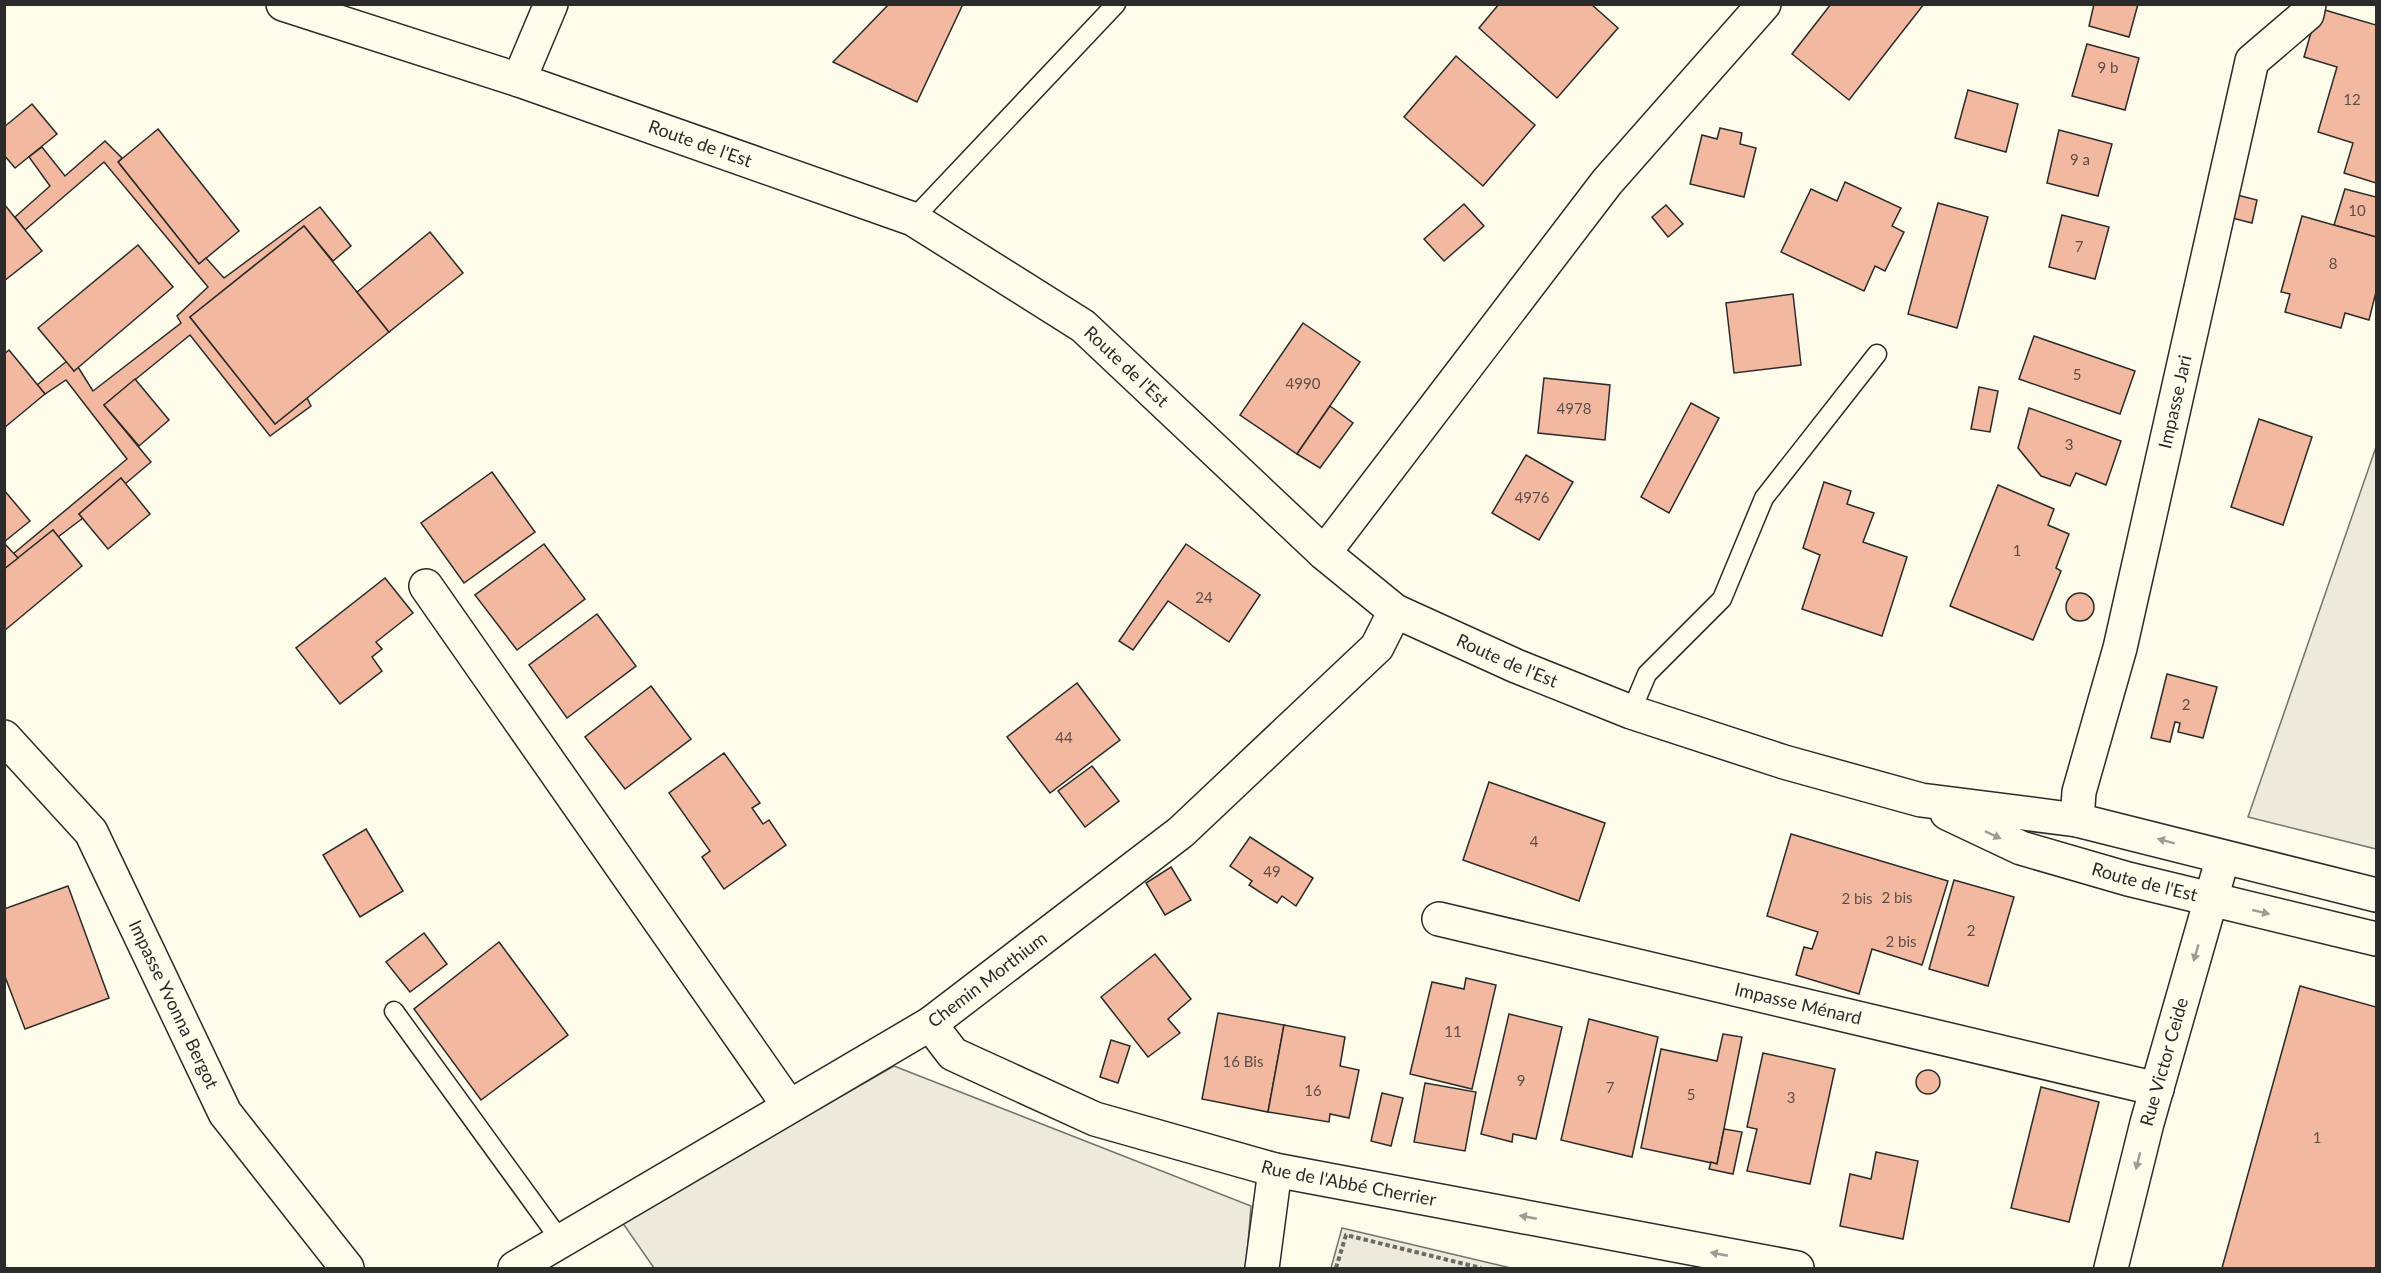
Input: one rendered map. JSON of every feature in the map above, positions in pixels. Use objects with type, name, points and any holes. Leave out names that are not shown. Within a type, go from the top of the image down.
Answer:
[{"type":"street","name":"Route de l'Est","points":[[283,4],[519,80],[913,219],[1083,326],[1324,553],[1395,611],[1516,666],[1631,712],[1784,762],[1921,801],[2077,820],[2376,895]]},
{"type":"street","points":[[519,80],[551,4]]},
{"type":"street","points":[[1324,553],[1607,182],[1764,4]]},
{"type":"street","name":"Impasse Jari","points":[[2077,820],[2079,792],[2120,648],[2252,61],[2307,14],[2309,4]]},
{"type":"street","points":[[426,586],[789,1106]]},
{"type":"street","name":"Chemin Morthium","points":[[515,1269],[930,1024],[1181,832],[1377,647],[1395,611]]},
{"type":"street","name":"Impasse Yvonna Bergot","points":[[4,737],[91,832],[225,1113],[347,1269]]},
{"type":"street","name":"Route de l'Est","points":[[1921,801],[2021,848],[2212,900],[2376,939]]},
{"type":"street","name":"Rue Victor Ceide","points":[[2112,1269],[2157,1089],[2223,856]]},
{"type":"street","name":"Impasse Ménard","points":[[1439,919],[2157,1089]]},
{"type":"street","name":"Rue de l'Abbé Cherrier","points":[[930,1024],[953,1054],[1095,1119],[1275,1170],[1797,1269]]},
{"type":"street","points":[[1262,1269],[1275,1170]]},
{"type":"lane","points":[[913,219],[1116,4]]},
{"type":"lane","points":[[1631,712],[1647,674],[1722,598],[1764,498],[1877,354]]},
{"type":"lane","points":[[394,1011],[561,1241]]},
{"type":"path","points":[[1336,1269],[1347,1235],[1481,1269]]},
{"type":"shaded area","points":[[2376,447],[2376,849],[2248,817]]},
{"type":"shaded area","points":[[894,1066],[1251,1206],[1246,1268],[654,1268],[622,1222]]},
{"type":"shaded area","points":[[1342,1228],[1511,1268],[1331,1268]]},
{"type":"building","points":[[889,4],[963,4],[917,102],[833,62]]},
{"type":"building","points":[[1499,4],[1591,4],[1618,28],[1557,98],[1479,28]]},
{"type":"building","points":[[1831,4],[1924,4],[1849,100],[1792,54]]},
{"type":"building","points":[[2094,4],[2138,4],[2129,37],[2089,26]]},
{"type":"building","points":[[2318,8],[2376,25],[2376,183],[2344,173],[2353,143],[2318,132],[2337,67],[2304,57]]},
{"type":"building","points":[[2087,44],[2139,58],[2125,110],[2072,96]]},
{"type":"building","points":[[1456,56],[1535,125],[1483,186],[1404,117]]},
{"type":"building","points":[[1968,90],[2018,104],[2006,152],[1955,138]]},
{"type":"building","points":[[32,104],[57,134],[15,168],[4,155],[4,127]]},
{"type":"building","points":[[1720,128],[1742,133],[1740,144],[1756,148],[1744,197],[1690,184],[1702,135],[1717,139]]},
{"type":"building","points":[[158,129],[239,231],[199,264],[118,162]]},
{"type":"building","points":[[2059,130],[2112,144],[2098,196],[2047,183]]},
{"type":"building","points":[[105,141],[122,158],[118,162],[199,264],[206,258],[224,278],[320,207],[351,246],[333,261],[304,226],[190,317],[275,424],[307,398],[311,406],[270,436],[190,335],[104,405],[151,462],[125,484],[121,478],[79,514],[83,518],[58,537],[53,530],[18,558],[13,554],[127,459],[66,380],[45,394],[37,385],[67,361],[74,371],[78,367],[93,391],[181,323],[177,316],[208,287],[104,162],[25,230],[15,217],[50,186],[29,157],[42,147],[65,176]]},
{"type":"building","points":[[1845,182],[1901,208],[1892,226],[1904,232],[1885,271],[1875,266],[1864,291],[1781,252],[1811,189],[1837,201]]},
{"type":"building","points":[[2345,189],[2376,197],[2376,237],[2334,225]]},
{"type":"building","points":[[2237,195],[2257,200],[2252,223],[2232,218]]},
{"type":"building","points":[[1938,203],[1988,217],[1957,328],[1908,314]]},
{"type":"building","points":[[4,204],[42,251],[4,281]]},
{"type":"building","points":[[1464,204],[1484,226],[1444,261],[1424,239]]},
{"type":"building","points":[[1666,205],[1683,224],[1668,237],[1652,217]]},
{"type":"building","points":[[2062,215],[2109,227],[2095,279],[2049,267]]},
{"type":"building","points":[[2302,216],[2376,237],[2376,292],[2369,320],[2345,313],[2341,328],[2285,312],[2290,294],[2281,292]]},
{"type":"building","points":[[304,226],[389,332],[275,424],[190,317]]},
{"type":"building","points":[[430,232],[463,273],[389,332],[357,292]]},
{"type":"building","points":[[138,245],[173,287],[74,371],[38,328]]},
{"type":"building","points":[[1793,294],[1801,365],[1734,373],[1726,303]]},
{"type":"building","points":[[1303,323],[1360,362],[1297,454],[1240,415]]},
{"type":"building","points":[[2034,336],[2135,371],[2120,414],[2019,379]]},
{"type":"building","points":[[9,350],[45,394],[4,428],[4,354]]},
{"type":"building","points":[[1544,378],[1610,385],[1605,440],[1538,433]]},
{"type":"building","points":[[135,379],[169,420],[139,446],[104,405]]},
{"type":"building","points":[[1979,387],[1998,391],[1990,432],[1971,429]]},
{"type":"building","points":[[1691,403],[1719,418],[1669,513],[1641,497]]},
{"type":"building","points":[[1330,406],[1353,423],[1320,468],[1297,454]]},
{"type":"building","points":[[2029,408],[2121,441],[2106,485],[2076,473],[2070,486],[2041,476],[2018,448]]},
{"type":"building","points":[[2259,419],[2312,437],[2283,525],[2231,507]]},
{"type":"building","points":[[1526,455],[1573,482],[1539,540],[1492,513]]},
{"type":"building","points":[[492,472],[535,532],[464,583],[421,523]]},
{"type":"building","points":[[121,478],[150,514],[108,549],[79,514]]},
{"type":"building","points":[[1824,482],[1851,491],[1847,504],[1874,513],[1863,542],[1907,557],[1882,636],[1802,609],[1820,555],[1803,548]]},
{"type":"building","points":[[1998,485],[2054,509],[2048,525],[2069,534],[2056,568],[2061,571],[2033,640],[1950,606]]},
{"type":"building","points":[[4,490],[30,521],[4,542]]},
{"type":"building","points":[[53,530],[82,566],[4,631],[4,569]]},
{"type":"building","points":[[4,543],[18,558],[4,569]]},
{"type":"building","points":[[544,544],[585,599],[517,650],[475,595]]},
{"type":"building","points":[[1186,544],[1260,595],[1229,642],[1168,601],[1133,650],[1119,641]]},
{"type":"building","points":[[385,578],[413,613],[376,642],[382,649],[372,657],[382,671],[340,704],[296,648]]},
{"type":"building","points":[[2080,593],[2090,597],[2094,607],[2090,617],[2080,621],[2070,617],[2066,607],[2070,597]]},
{"type":"building","points":[[597,614],[636,666],[567,718],[529,665]]},
{"type":"building","points":[[2167,674],[2217,687],[2203,738],[2178,732],[2180,723],[2175,722],[2170,742],[2151,738]]},
{"type":"building","points":[[1077,683],[1120,740],[1050,793],[1007,737]]},
{"type":"building","points":[[651,686],[691,739],[625,789],[585,737]]},
{"type":"building","points":[[724,753],[760,803],[752,808],[763,824],[769,820],[786,845],[724,889],[702,857],[710,851],[669,793]]},
{"type":"building","points":[[1092,766],[1119,801],[1085,827],[1058,791]]},
{"type":"building","points":[[1489,782],[1605,823],[1579,901],[1463,860]]},
{"type":"building","points":[[366,829],[403,891],[360,917],[323,855]]},
{"type":"building","points":[[1791,834],[1948,881],[1922,965],[1872,949],[1859,994],[1796,975],[1804,947],[1812,949],[1818,932],[1767,916]]},
{"type":"building","points":[[1250,837],[1313,878],[1296,906],[1282,896],[1277,903],[1249,885],[1252,881],[1230,866]]},
{"type":"building","points":[[1171,867],[1191,900],[1165,915],[1146,883]]},
{"type":"building","points":[[1954,880],[2014,897],[1988,986],[1929,969]]},
{"type":"building","points":[[68,886],[109,998],[25,1029],[4,974],[4,909]]},
{"type":"building","points":[[424,933],[447,964],[410,992],[386,962]]},
{"type":"building","points":[[499,942],[568,1035],[481,1100],[414,1009]]},
{"type":"building","points":[[1155,954],[1191,999],[1168,1019],[1180,1033],[1148,1057],[1101,997]]},
{"type":"building","points":[[1466,978],[1496,985],[1472,1089],[1410,1074],[1432,982],[1464,989]]},
{"type":"building","points":[[2300,986],[2376,1007],[2376,1268],[2222,1268]]},
{"type":"building","points":[[1218,1013],[1284,1025],[1268,1112],[1202,1099]]},
{"type":"building","points":[[1509,1014],[1562,1027],[1536,1139],[1513,1134],[1512,1142],[1481,1134]]},
{"type":"building","points":[[1589,1019],[1658,1037],[1632,1157],[1561,1140]]},
{"type":"building","points":[[1284,1025],[1345,1037],[1340,1066],[1359,1070],[1349,1118],[1330,1114],[1329,1122],[1268,1112]]},
{"type":"building","points":[[1723,1034],[1742,1037],[1717,1164],[1641,1148],[1661,1049],[1717,1061]]},
{"type":"building","points":[[1111,1040],[1130,1046],[1118,1083],[1100,1077]]},
{"type":"building","points":[[1763,1053],[1835,1069],[1810,1184],[1747,1171],[1757,1129],[1747,1127]]},
{"type":"building","points":[[1928,1070],[1933,1071],[1939,1077],[1939,1087],[1933,1093],[1928,1094],[1923,1093],[1917,1087],[1916,1082],[1917,1077],[1923,1071]]},
{"type":"building","points":[[1425,1083],[1476,1092],[1465,1151],[1414,1142]]},
{"type":"building","points":[[2041,1087],[2099,1102],[2069,1222],[2011,1208]]},
{"type":"building","points":[[1382,1093],[1403,1098],[1391,1146],[1371,1141]]},
{"type":"building","points":[[1724,1129],[1742,1132],[1733,1174],[1709,1169],[1711,1162],[1717,1164]]},
{"type":"building","points":[[1876,1152],[1918,1161],[1903,1239],[1840,1226],[1850,1174],[1871,1179]]}]
